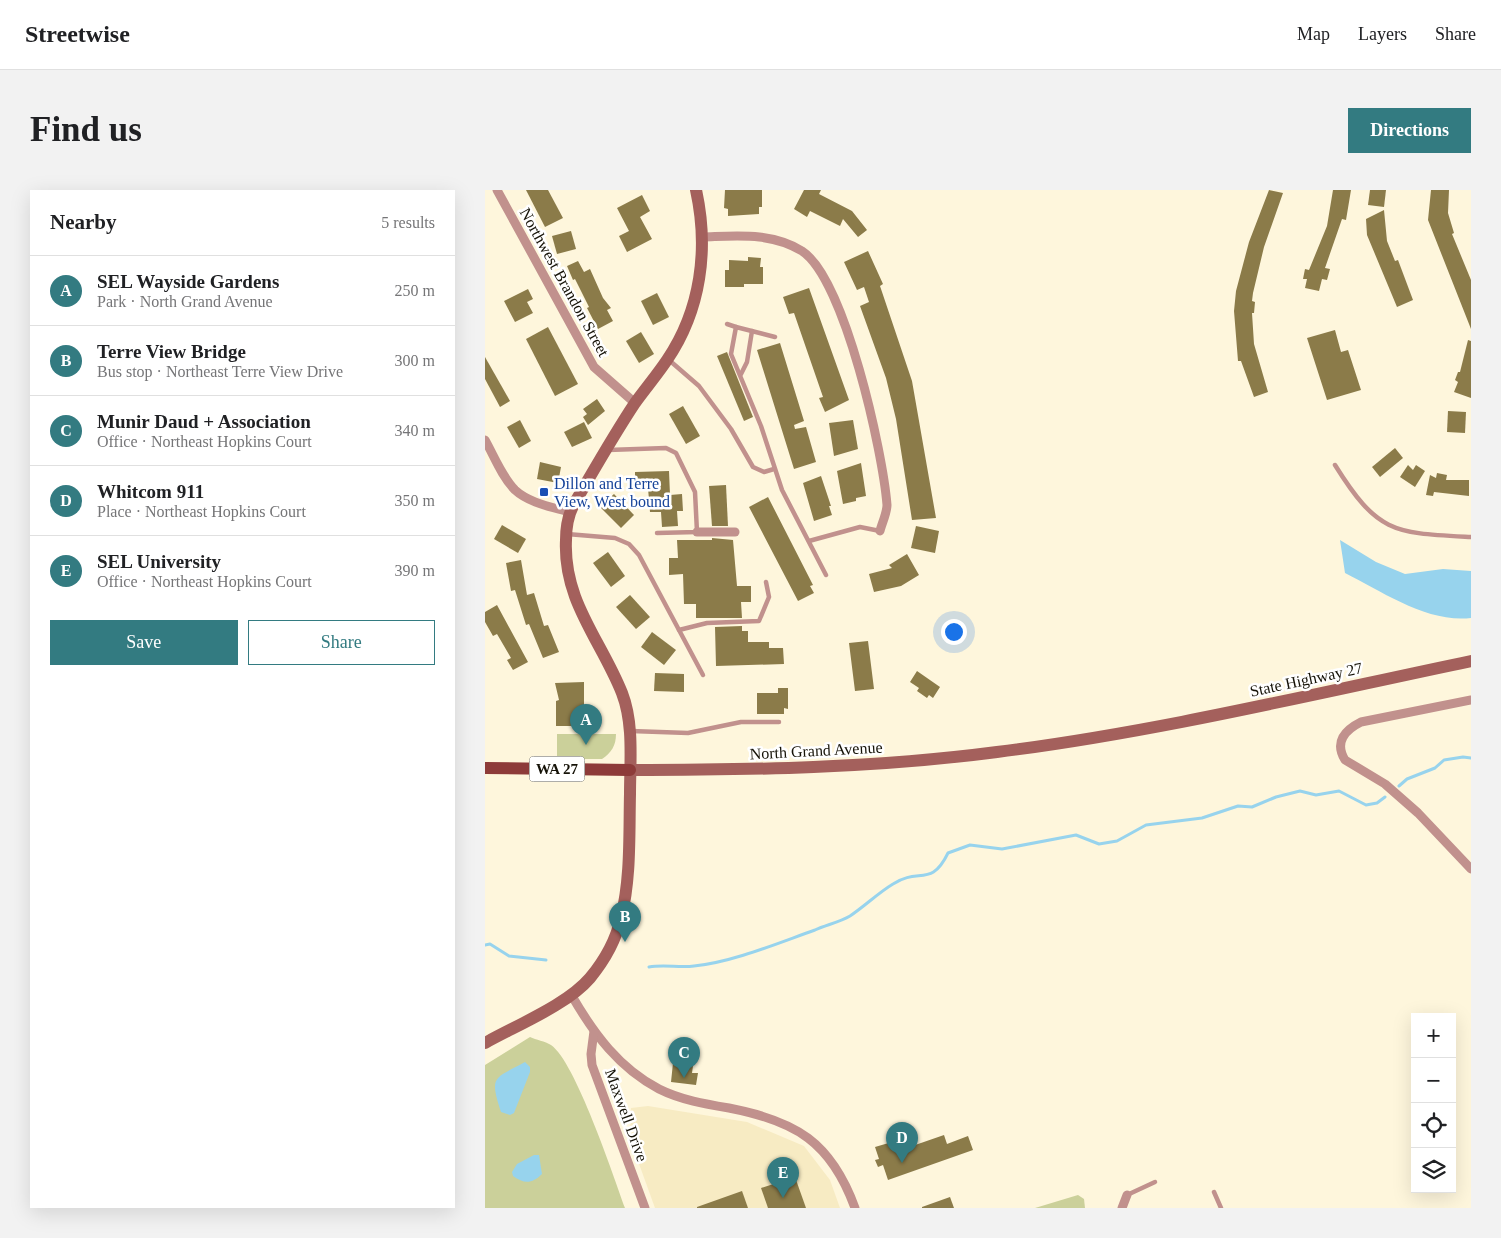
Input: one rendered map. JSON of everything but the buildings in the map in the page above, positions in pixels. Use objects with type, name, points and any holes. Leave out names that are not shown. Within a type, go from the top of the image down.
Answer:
[{"type":"main road","points":[[485,1043],[572,996],[590,978],[614,941],[621,920],[627,886],[630,770],[628,710],[618,683],[577,606],[565,557],[566,534],[569,512],[635,403],[667,360],[692,310],[700,279],[703,237],[696,190]]},
{"type":"main road","name":"State Highway 27","points":[[1147,729],[1471,661]]},
{"type":"main road","name":"North Grand Avenue","points":[[485,768],[771,770],[896,762],[994,753],[1147,729]]},
{"type":"street","name":"Northwest Brandon Street","points":[[497,190],[594,367],[635,403]]},
{"type":"street","points":[[703,237],[761,236],[783,241],[803,252],[820,269],[833,291],[866,390],[887,508],[880,531]]},
{"type":"street","points":[[485,440],[505,477],[516,491],[531,500],[569,512]]},
{"type":"street","points":[[697,532],[735,532]]},
{"type":"street","points":[[1471,700],[1361,722],[1350,728],[1341,741],[1342,754],[1345,760],[1385,784],[1419,813],[1471,869]]},
{"type":"street","points":[[572,996],[594,1031],[615,1057],[634,1073],[659,1089],[689,1101],[753,1113],[789,1126],[804,1134],[835,1164],[843,1177],[855,1208]]},
{"type":"street","name":"Maxwell Drive","points":[[594,1031],[591,1054],[592,1065],[645,1208]]},
{"type":"street","points":[[1122,1208],[1127,1195]]},
{"type":"lane","points":[[727,324],[775,337]]},
{"type":"lane","points":[[736,327],[731,354],[741,374],[782,490],[826,575]]},
{"type":"lane","points":[[741,374],[747,362],[752,331]]},
{"type":"lane","points":[[667,360],[699,386],[731,429],[753,466],[764,472],[774,470]]},
{"type":"lane","points":[[606,450],[666,448],[676,453],[695,492],[697,532],[657,533]]},
{"type":"lane","points":[[1335,465],[1359,501],[1368,510],[1397,530],[1426,535],[1471,537]]},
{"type":"lane","points":[[809,541],[860,527],[880,531]]},
{"type":"lane","points":[[566,534],[615,538],[629,544],[639,556],[703,675]]},
{"type":"lane","points":[[679,630],[707,623],[759,621],[769,597],[766,582]]},
{"type":"lane","points":[[629,731],[688,733],[741,722],[779,722]]},
{"type":"lane","points":[[1127,1195],[1155,1182]]},
{"type":"lane","points":[[1214,1192],[1221,1208]]},
{"type":"shaded area","points":[[648,1106],[747,1122],[804,1146],[830,1180],[840,1208],[655,1208],[630,1139],[631,1108]]},
{"type":"green space","points":[[557,734],[616,734],[612,749],[602,759],[557,759]]},
{"type":"green space","points":[[530,1037],[551,1045],[561,1055],[571,1073],[593,1121],[625,1208],[485,1208],[485,1065]]},
{"type":"green space","points":[[1078,1195],[1084,1199],[1085,1208],[1035,1208]]},
{"type":"water","points":[[1340,540],[1376,562],[1405,574],[1443,569],[1471,571],[1471,618],[1438,616],[1422,611],[1390,597],[1345,573]]},
{"type":"water","points":[[525,1062],[530,1067],[530,1072],[514,1113],[510,1115],[501,1112],[495,1084],[506,1072]]},
{"type":"water","points":[[534,1155],[539,1155],[542,1174],[535,1180],[528,1182],[513,1176],[512,1172],[517,1164]]},
{"type":"waterway","points":[[1399,786],[1407,779],[1435,768],[1444,760],[1463,757],[1471,758]]},
{"type":"waterway","points":[[649,967],[688,966],[724,961],[837,922],[850,916],[882,891],[902,879],[930,874],[942,864],[948,853],[970,845],[1002,849],[1076,835],[1099,844],[1117,841],[1146,825],[1202,818],[1238,806],[1252,807],[1276,797],[1300,791],[1316,795],[1339,791],[1366,805],[1377,803],[1385,797]]},
{"type":"waterway","points":[[485,945],[490,944],[509,956],[546,960]]},
{"type":"place","name":"Dillon and Terre View, West bound","points":[[544,492]]},
{"type":"place","name":"SEL Wayside Gardens","points":[[586,745]]},
{"type":"place","name":"Terre View Bridge","points":[[625,942]]},
{"type":"place","name":"Munir Daud + Association","points":[[684,1078]]},
{"type":"place","name":"Whitcom 911","points":[[902,1163]]},
{"type":"place","name":"SEL University","points":[[783,1198]]}]
